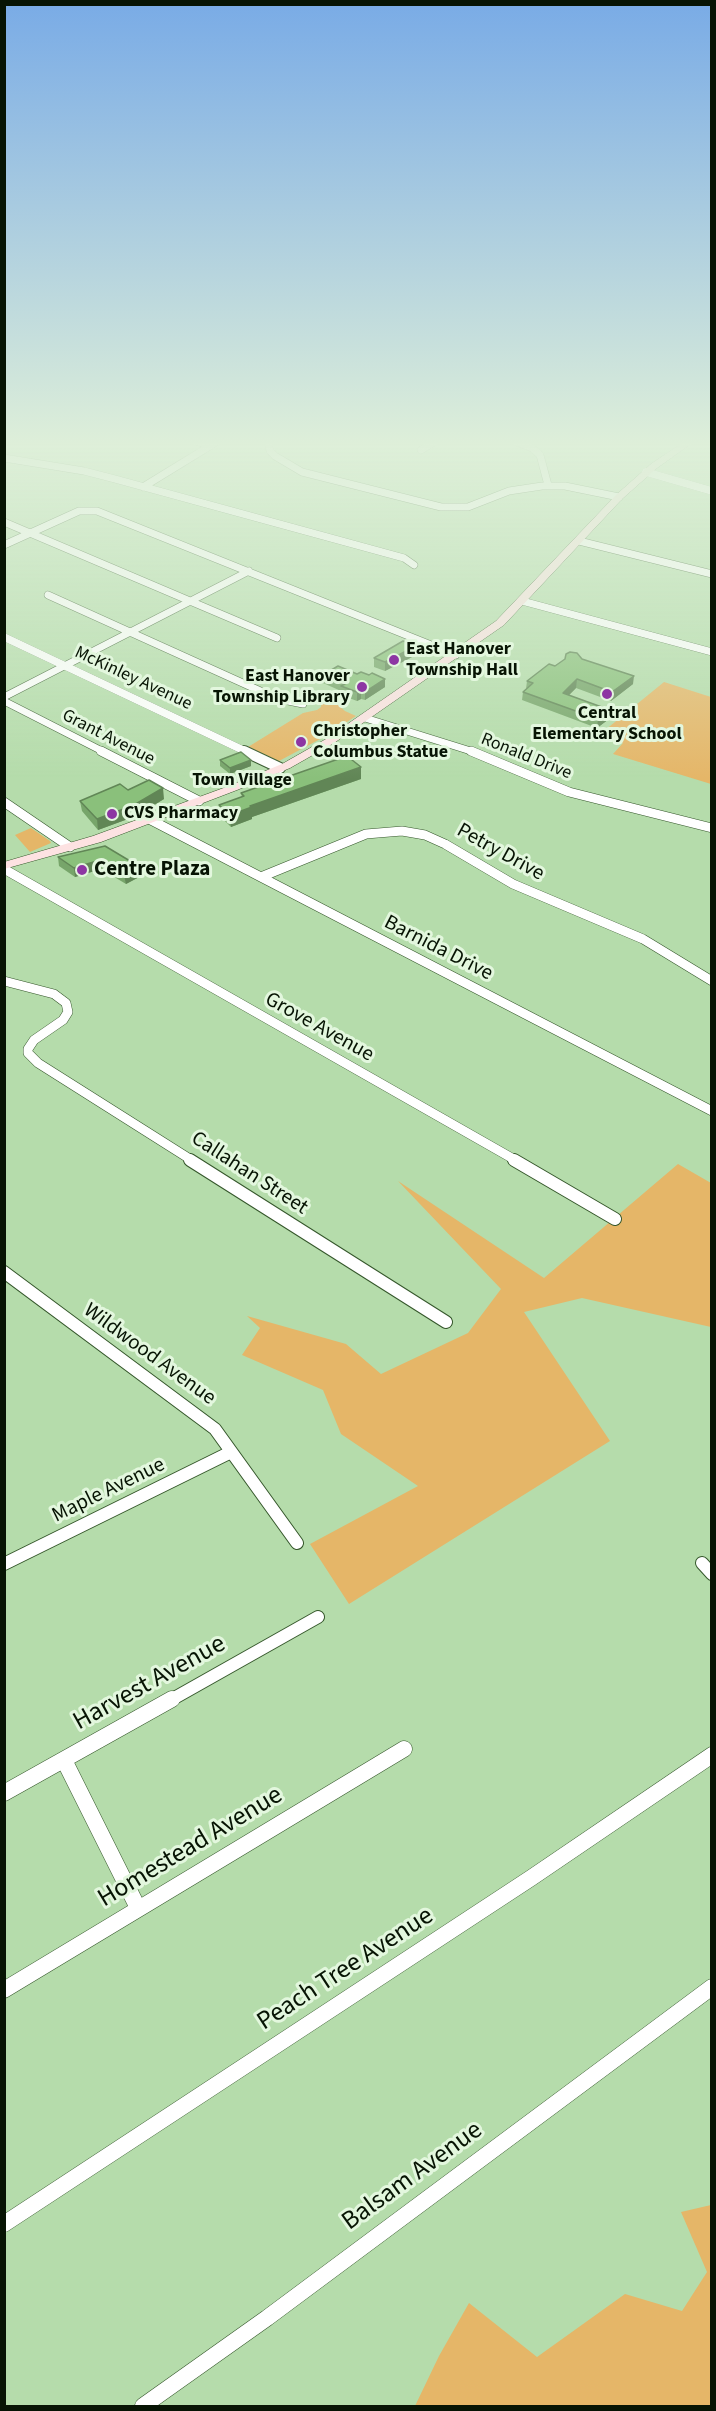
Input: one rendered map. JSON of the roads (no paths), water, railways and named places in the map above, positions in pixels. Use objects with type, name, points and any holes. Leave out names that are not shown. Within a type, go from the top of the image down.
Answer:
[{"type":"main road","points":[[4,867],[70,847],[199,801],[280,768],[317,749],[484,636],[522,601],[567,554]]},
{"type":"street","points":[[81,554],[277,638]]},
{"type":"street","points":[[206,554],[456,655]]},
{"type":"street","points":[[388,554],[414,565]]},
{"type":"street","points":[[629,554],[711,574]]},
{"type":"street","points":[[4,697],[249,571]]},
{"type":"street","points":[[48,595],[278,699],[303,704]]},
{"type":"street","points":[[522,601],[711,652]]},
{"type":"street","name":"McKinley Avenue","points":[[4,637],[280,768]]},
{"type":"street","name":"Grant Avenue","points":[[4,701],[199,801]]},
{"type":"street","name":"Ronald Drive","points":[[365,718],[469,750],[569,792],[711,828]]},
{"type":"street","points":[[4,802],[70,847]]},
{"type":"street","name":"Barnida Drive","points":[[149,819],[711,1111]]},
{"type":"street","name":"Petry Drive","points":[[261,877],[366,834],[396,831],[425,835],[445,844],[513,884],[643,939],[711,981]]},
{"type":"street","name":"Grove Avenue","points":[[4,867],[213,990],[591,1203],[615,1219]]},
{"type":"street","name":"Callahan Street","points":[[4,981],[54,994],[63,999],[68,1007],[67,1016],[63,1020],[31,1042],[28,1049],[31,1057],[446,1322]]},
{"type":"street","name":"Wildwood Avenue","points":[[4,1272],[215,1429],[297,1543]]},
{"type":"street","name":"Maple Avenue","points":[[4,1564],[231,1452]]},
{"type":"street","points":[[702,1563],[711,1574]]},
{"type":"street","name":"Harvest Avenue","points":[[4,1793],[318,1617]]},
{"type":"street","name":"Homestead Avenue","points":[[4,1990],[404,1749]]},
{"type":"street","name":"Peach Tree Avenue","points":[[4,2224],[531,1878],[711,1755]]},
{"type":"street","points":[[64,1760],[138,1908]]},
{"type":"street","name":"Balsam Avenue","points":[[142,2406],[267,2318],[711,1987]]},
{"type":"place","name":"East Hanover Township Hall","points":[[394,660]]},
{"type":"place","name":"East Hanover Township Library","points":[[362,687]]},
{"type":"place","name":"Central Elementary School","points":[[607,694]]},
{"type":"place","name":"Christopher Columbus Statue","points":[[301,742]]},
{"type":"place","name":"CVS Pharmacy","points":[[112,814]]},
{"type":"place","name":"Centre Plaza","points":[[82,870]]},
{"type":"district","name":"Town Village","points":[[242,781]]}]
